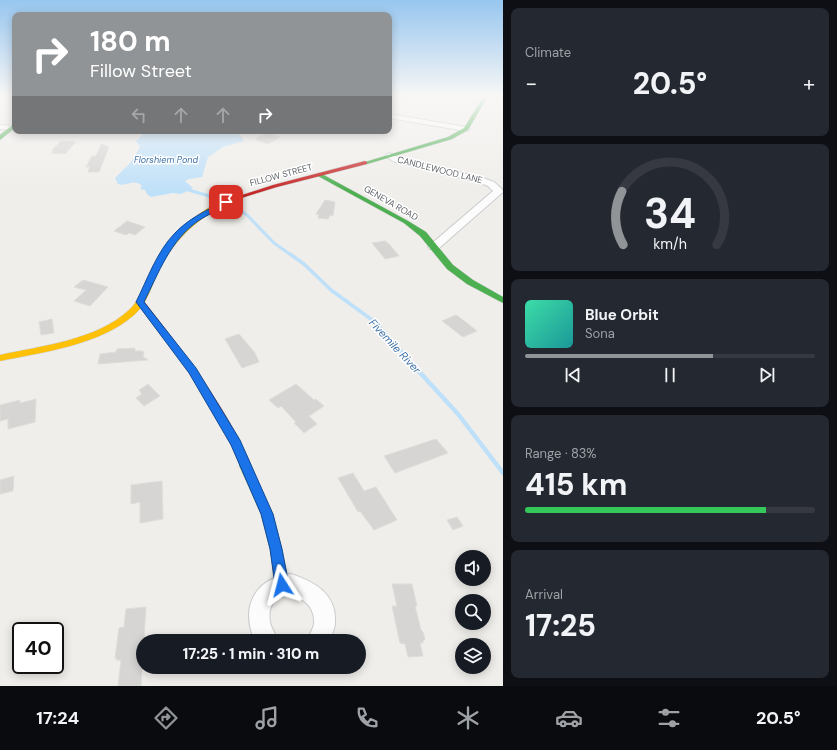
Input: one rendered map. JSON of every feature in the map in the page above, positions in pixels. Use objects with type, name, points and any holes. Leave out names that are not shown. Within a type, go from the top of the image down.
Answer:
[{"type":"main road","points":[[0,138],[12,128]]},
{"type":"main road","name":"FILLOW STREET","points":[[0,358],[88,336],[116,322],[140,302],[168,247],[177,234],[190,224],[226,202],[450,138],[466,129]]},
{"type":"main road","name":"GENEVA ROAD","points":[[320,175],[406,222],[423,234],[450,267],[470,282],[503,300]]},
{"type":"main road","points":[[140,302],[193,371],[236,443],[267,514],[276,549],[282,585]]},
{"type":"street","points":[[460,128],[466,129]]},
{"type":"street","name":"CANDLEWOOD LANE","points":[[388,156],[398,160],[480,180],[491,184],[499,191],[434,247]]},
{"type":"street","points":[[264,634],[260,626],[260,608],[268,594],[282,585],[298,585],[308,590],[316,598],[322,609],[324,621],[322,634]]},
{"type":"water","name":"Florshiem Pond","points":[[143,134],[238,134],[244,141],[223,147],[208,157],[202,177],[185,181],[193,188],[181,194],[173,193],[151,197],[145,190],[140,189],[142,186],[139,184],[133,183],[121,185],[118,184],[115,178],[131,162],[140,147],[136,141]]},
{"type":"building","points":[[264,134],[280,137],[268,144],[255,139]]},
{"type":"building","points":[[61,141],[76,142],[65,154],[51,153],[54,150],[52,150]]},
{"type":"building","points":[[101,144],[109,147],[99,172],[88,172],[90,167],[86,167],[92,156],[96,156]]},
{"type":"building","points":[[325,200],[335,202],[333,216],[330,215],[328,219],[318,218],[319,215],[316,214]]},
{"type":"building","points":[[127,221],[145,227],[135,235],[129,233],[126,235],[114,231]]},
{"type":"building","points":[[385,241],[399,256],[385,259],[372,243]]},
{"type":"building","points":[[83,280],[108,287],[90,306],[74,301],[86,290],[74,287]]},
{"type":"building","points":[[456,315],[477,331],[463,337],[442,321]]},
{"type":"building","points":[[52,319],[54,333],[41,335],[39,322]]},
{"type":"building","points":[[239,334],[255,353],[259,362],[242,368],[225,339]]},
{"type":"building","points":[[135,348],[135,351],[143,351],[144,355],[142,356],[148,360],[98,364],[100,354],[116,352],[117,349]]},
{"type":"building","points":[[148,384],[160,396],[144,406],[136,398],[142,394],[139,390]]},
{"type":"building","points":[[296,384],[314,400],[316,399],[324,406],[309,416],[317,424],[304,433],[281,406],[278,408],[269,400]]},
{"type":"building","points":[[36,399],[35,422],[8,429],[8,419],[0,421],[0,405],[20,400],[20,403]]},
{"type":"building","points":[[436,439],[448,453],[395,473],[384,456]]},
{"type":"building","points":[[353,473],[364,491],[376,487],[397,520],[374,530],[360,511],[358,512],[338,478]]},
{"type":"building","points":[[14,476],[13,491],[0,494],[0,480]]},
{"type":"building","points":[[162,481],[163,519],[140,523],[140,502],[131,504],[131,485]]},
{"type":"building","points":[[457,517],[463,526],[453,530],[447,520]]},
{"type":"building","points":[[392,584],[412,584],[417,606],[415,606],[421,630],[425,639],[423,643],[420,643],[423,656],[408,657],[405,644],[400,643],[392,606],[397,606]]},
{"type":"building","points":[[146,607],[144,634],[136,634],[136,674],[142,674],[141,686],[118,686],[121,660],[116,660],[117,658],[115,658],[119,628],[124,627],[126,609]]},
{"type":"waterway","name":"Fivemile River","points":[[185,189],[223,200]]},
{"type":"waterway","name":"Fivemile River","points":[[234,206],[247,215],[274,243],[291,255]]},
{"type":"waterway","name":"Fivemile River","points":[[290,254],[304,264],[331,290],[375,322],[415,367]]},
{"type":"waterway","name":"Fivemile River","points":[[414,366],[458,414],[503,473]]},
{"type":"traffic: fast","points":[[0,138],[12,128]]},
{"type":"traffic: fast","points":[[365,163],[450,138],[467,128]]},
{"type":"traffic: fast","points":[[320,175],[406,222],[423,234],[450,267],[470,282],[503,300]]},
{"type":"traffic: fast","points":[[245,465],[267,514],[276,549],[282,585]]},
{"type":"traffic: slow","points":[[0,358],[87,337],[119,322],[136,308],[146,292],[163,257],[179,235],[199,217],[223,203],[236,198]]},
{"type":"traffic: jam","points":[[236,198],[275,186],[365,163]]},
{"type":"traffic: jam","points":[[140,302],[193,371],[236,443],[245,465]]},
{"type":"route","points":[[226,202],[206,213],[177,234],[165,252],[140,302],[193,371],[236,443],[267,514],[276,549],[282,585]]}]
